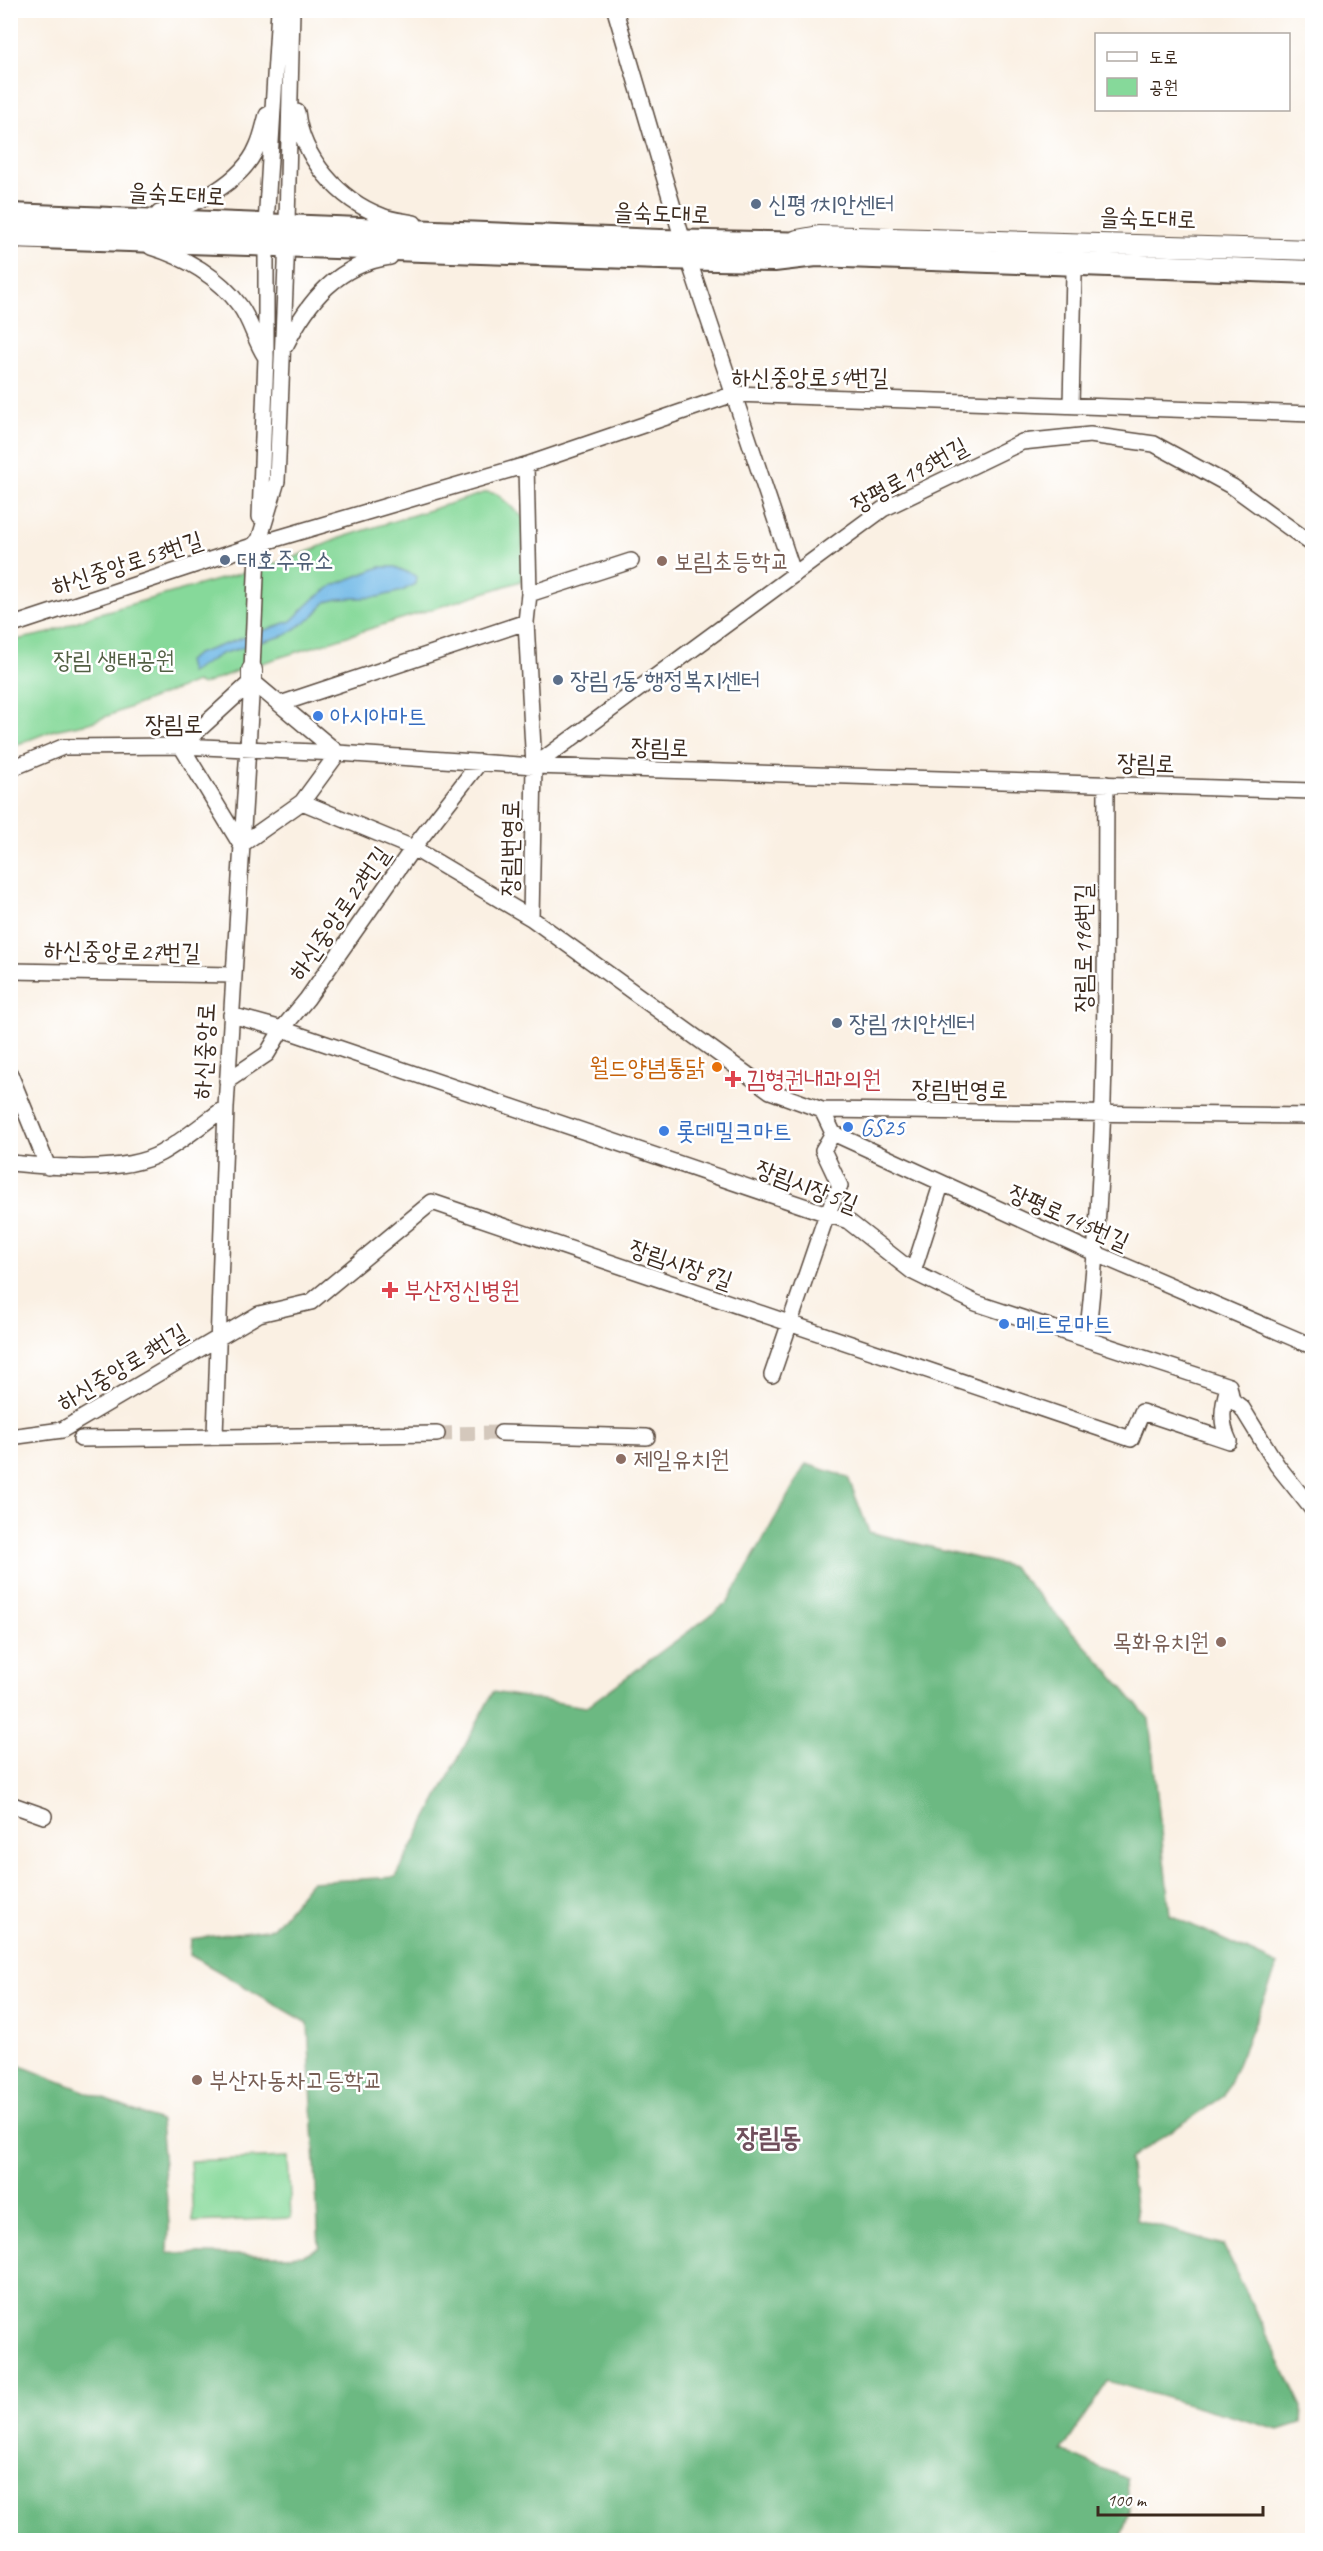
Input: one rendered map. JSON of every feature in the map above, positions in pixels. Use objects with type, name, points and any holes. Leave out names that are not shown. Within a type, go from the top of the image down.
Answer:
[{"type":"highway","name":"을숙도대로","points":[[10,214],[128,230]]},
{"type":"highway","name":"을숙도대로","points":[[10,236],[128,230],[277,235],[452,232],[686,250]]},
{"type":"highway","name":"을숙도대로","points":[[277,235],[432,250],[776,251]]},
{"type":"highway","points":[[776,251],[1312,262]]},
{"type":"highway","points":[[776,251],[816,255],[1312,272]]},
{"type":"main road","name":"을숙도대로","points":[[776,251],[819,236],[1312,250]]},
{"type":"main road","name":"을숙도대로","points":[[776,251],[816,264],[1312,283]]},
{"type":"street","points":[[258,548],[277,481],[283,351],[277,235],[274,95],[279,10]]},
{"type":"street","points":[[258,548],[266,357],[290,97],[292,10]]},
{"type":"street","points":[[615,10],[686,250],[794,575]]},
{"type":"street","points":[[128,230],[203,199],[230,181],[257,148],[274,95]]},
{"type":"street","points":[[290,97],[296,106],[298,128],[304,144],[330,181],[354,203],[383,217],[452,232]]},
{"type":"street","points":[[128,230],[194,264],[222,286],[241,307],[266,357]]},
{"type":"street","points":[[283,351],[308,305],[326,286],[345,273],[374,259],[432,250]]},
{"type":"street","points":[[1071,405],[1074,274]]},
{"type":"street","name":"하신중앙로54번길","points":[[258,548],[526,465],[734,394],[1312,414]]},
{"type":"street","name":"장평로195번길","points":[[534,766],[883,509],[920,489],[1022,442],[1090,435],[1154,444],[1233,487],[1312,544]]},
{"type":"street","name":"장림번영로","points":[[526,465],[529,594],[526,622],[534,766],[531,918],[770,1091],[822,1110],[1312,1116]]},
{"type":"street","name":"하신중앙로53번길","points":[[10,626],[258,548]]},
{"type":"street","name":"하신중앙로","points":[[215,1436],[227,1081],[258,548]]},
{"type":"street","points":[[529,594],[631,561]]},
{"type":"street","points":[[280,704],[526,622]]},
{"type":"street","points":[[252,676],[280,704],[338,753],[302,802],[241,845],[181,746],[252,676]]},
{"type":"street","name":"장림로","points":[[10,769],[63,747],[181,746],[338,753],[534,766],[1312,791]]},
{"type":"street","name":"하신중앙로22번길","points":[[227,1081],[267,1054],[282,1029],[307,999],[412,848],[480,762]]},
{"type":"street","name":"장림로196번길","points":[[1087,1339],[1096,1254],[1104,1113],[1106,784]]},
{"type":"street","points":[[302,802],[412,848],[531,918]]},
{"type":"street","name":"하신중앙로27번길","points":[[10,971],[233,975]]},
{"type":"street","name":"장림시장5길","points":[[231,1015],[282,1029],[848,1221],[913,1272],[976,1303],[1229,1386]]},
{"type":"street","points":[[10,1074],[48,1167]]},
{"type":"street","points":[[10,1163],[48,1167],[119,1166],[160,1154],[226,1107]]},
{"type":"street","points":[[772,1375],[827,1214],[840,1186],[822,1150],[833,1133],[822,1110]]},
{"type":"street","name":"장평로145번길","points":[[833,1133],[941,1185],[1096,1254],[1312,1346]]},
{"type":"street","points":[[913,1272],[941,1185]]},
{"type":"street","name":"장림시장9길","points":[[219,1336],[259,1314],[311,1302],[432,1202],[789,1325],[1131,1439],[1142,1412],[1229,1442],[1222,1426],[1222,1406],[1229,1386]]},
{"type":"street","name":"하신중앙로3번길","points":[[10,1437],[62,1430],[219,1336]]},
{"type":"street","points":[[1229,1386],[1232,1400],[1242,1408],[1277,1465],[1312,1509]]},
{"type":"street","points":[[501,1433],[647,1437]]},
{"type":"street","points":[[81,1438],[437,1434]]},
{"type":"street","points":[[10,1804],[44,1816]]},
{"type":"green space","name":"장림 생태공원","points":[[487,492],[497,494],[525,519],[521,581],[234,672],[202,685],[196,682],[89,723],[54,730],[11,747],[11,641],[49,633],[93,615],[288,560],[340,538]]},
{"type":"green space","points":[[806,1464],[848,1477],[869,1532],[1012,1567],[1103,1665],[1149,1719],[1170,1915],[1278,1965],[1224,2096],[1129,2159],[1137,2220],[1223,2245],[1302,2407],[1301,2423],[1279,2430],[1108,2381],[1062,2451],[1127,2479],[1129,2512],[1120,2540],[11,2540],[11,2062],[160,2121],[169,2224],[168,2253],[283,2256],[304,2255],[319,2247],[308,2023],[190,1955],[191,1939],[273,1928],[311,1882],[396,1877],[493,1692],[586,1707],[727,1603]]},
{"type":"green space","points":[[288,2157],[291,2218],[193,2222],[190,2161]]},
{"type":"water","points":[[380,567],[395,567],[416,576],[415,584],[402,591],[378,597],[338,599],[326,602],[313,617],[286,635],[221,654],[190,673],[187,661],[197,654],[291,621],[315,598],[334,585]]},
{"type":"tunnel","points":[[437,1434],[501,1433]]},
{"type":"place","name":"신평1치안센터","points":[[756,204]]},
{"type":"place","name":"대호주유소","points":[[225,560]]},
{"type":"place","name":"보림초등학교","points":[[662,561]]},
{"type":"place","name":"장림1동 행정복지센터","points":[[558,680]]},
{"type":"place","name":"아시아마트","points":[[318,716]]},
{"type":"place","name":"장림1치안센터","points":[[837,1023]]},
{"type":"place","name":"월드양념통닭","points":[[717,1067]]},
{"type":"place","name":"김형권내과의원","points":[[733,1079]]},
{"type":"place","name":"GS25","points":[[848,1127]]},
{"type":"place","name":"롯데밀크마트","points":[[664,1131]]},
{"type":"place","name":"부산정신병원","points":[[390,1290]]},
{"type":"place","name":"메트로마트","points":[[1004,1324]]},
{"type":"place","name":"제일유치원","points":[[621,1459]]},
{"type":"place","name":"목화유치원","points":[[1221,1642]]},
{"type":"place","name":"부산자동차고등학교","points":[[197,2080]]},
{"type":"district","name":"장림동","points":[[769,2137]]}]
